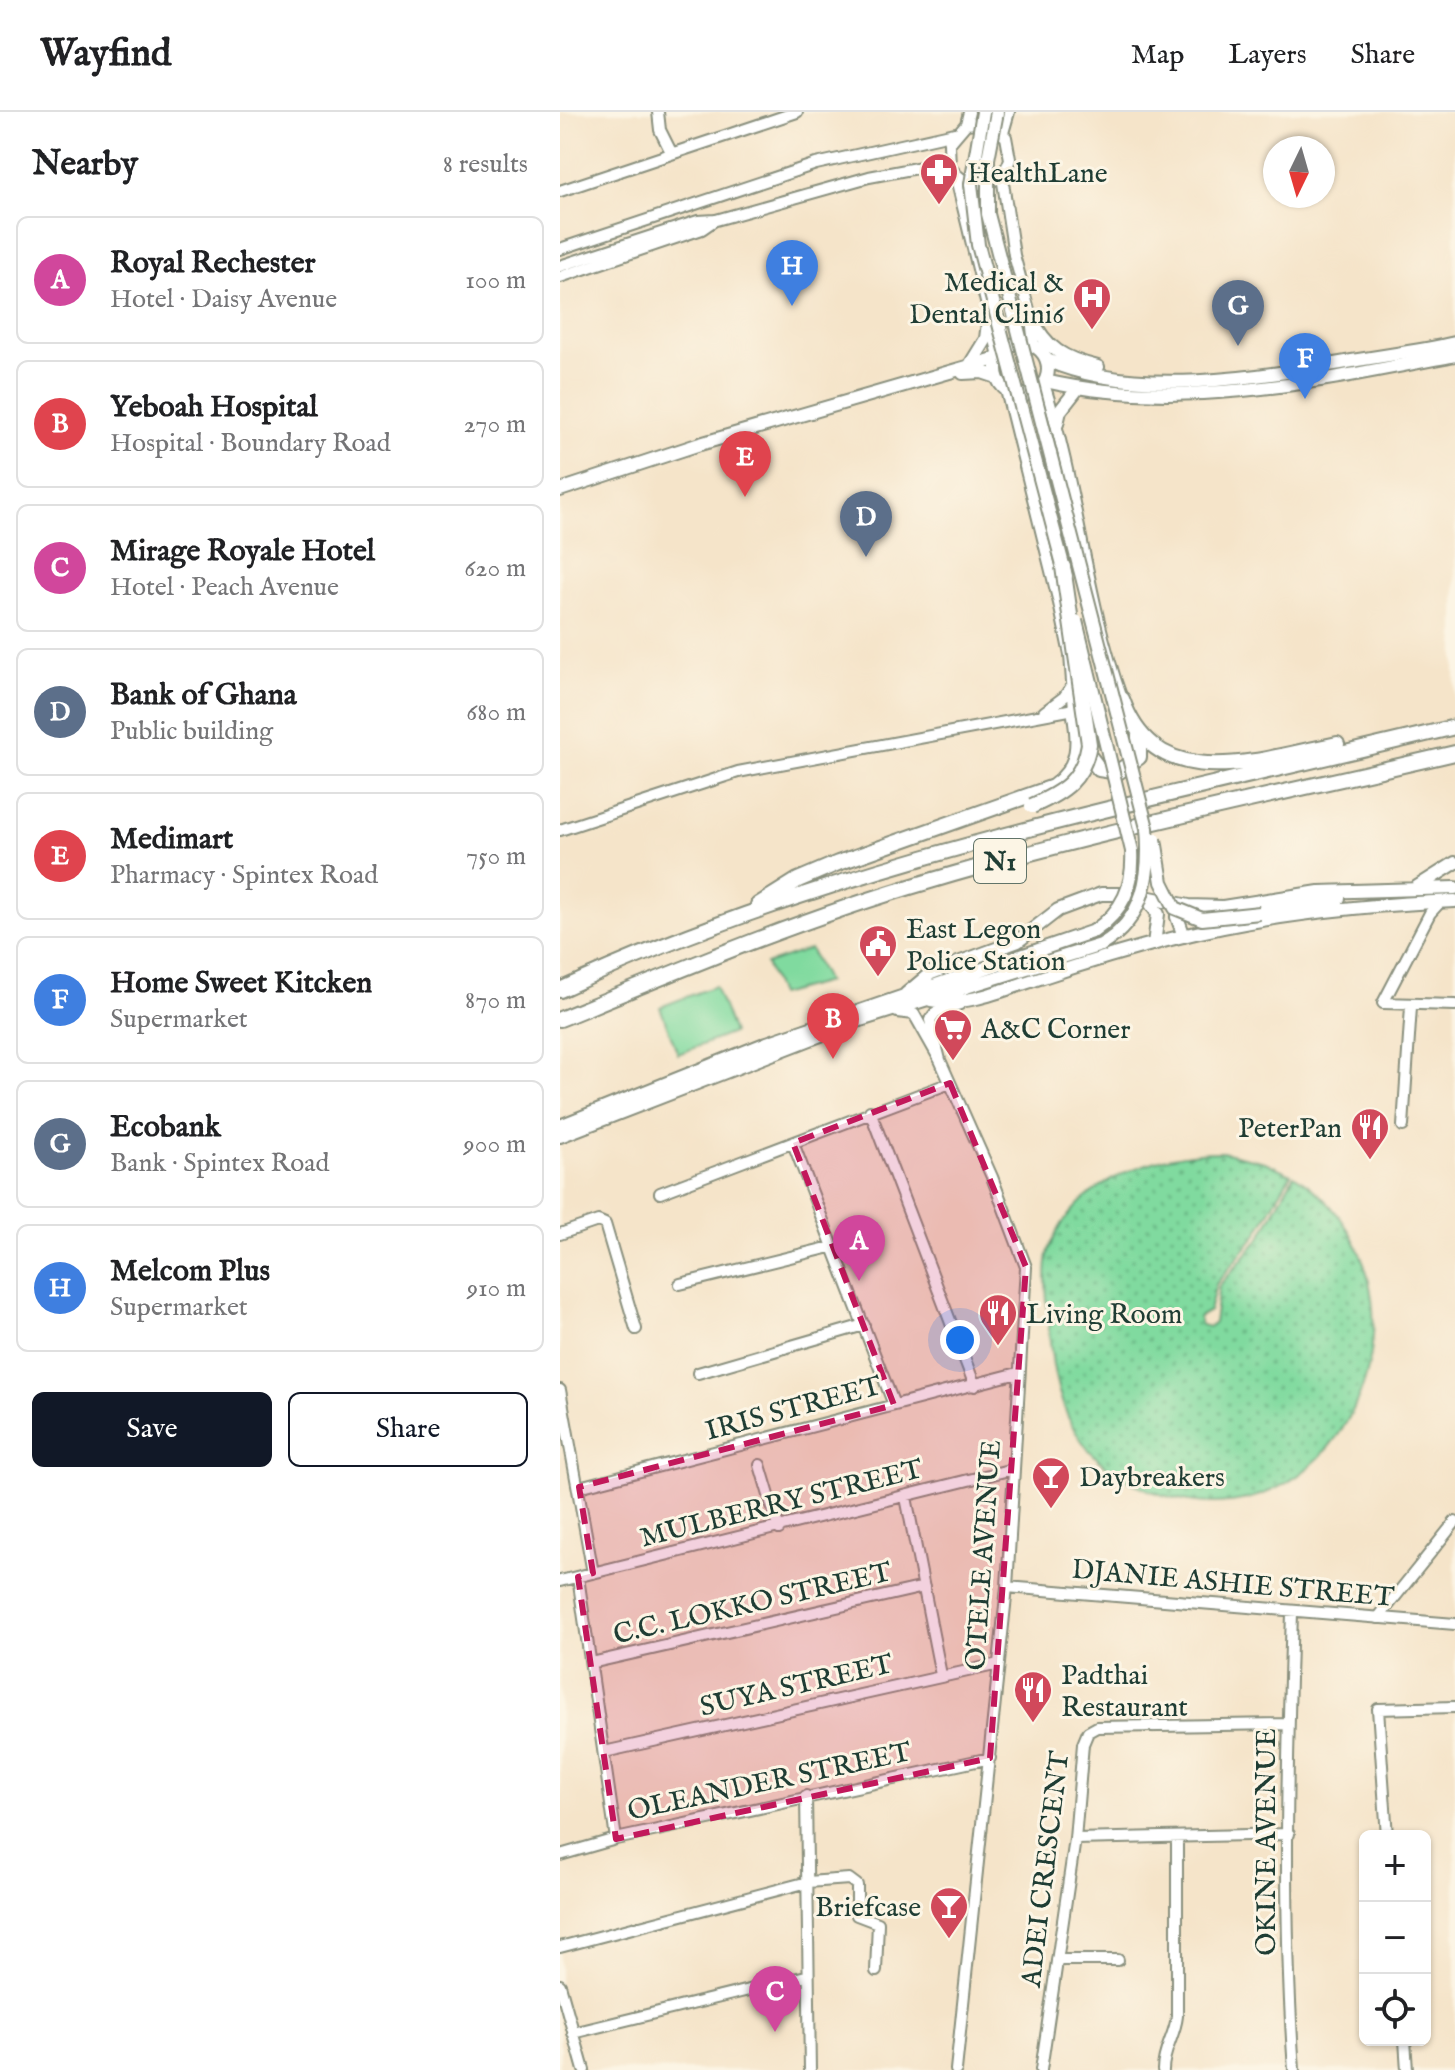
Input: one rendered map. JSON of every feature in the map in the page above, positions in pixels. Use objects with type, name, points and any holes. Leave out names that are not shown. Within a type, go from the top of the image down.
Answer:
[{"type":"highway","points":[[877,848],[1032,806],[1059,795],[1076,781],[1085,766],[1089,744],[1063,567]]},
{"type":"highway","points":[[1074,709],[1077,729],[1089,760],[1108,772],[1128,768],[1139,757],[1138,733],[1122,699]]},
{"type":"highway","points":[[1138,733],[1176,760],[1221,764],[1455,719]]},
{"type":"highway","name":"N1","points":[[560,990],[734,920],[983,840],[1455,727]]},
{"type":"highway","points":[[734,920],[798,880],[877,848],[1053,787],[1074,767],[1077,729]]},
{"type":"highway","name":"N1","points":[[560,1019],[734,946],[927,881],[1102,835],[1455,753]]},
{"type":"main road","points":[[560,1126],[767,1043],[1094,931],[1109,921],[1128,892],[1134,873],[1132,851],[1063,567],[978,245],[971,184],[983,112]]},
{"type":"main road","points":[[560,1136],[883,1012],[1101,945],[1132,917],[1143,896],[1149,874],[1147,828],[988,214],[988,159],[997,112]]},
{"type":"main road","points":[[1031,317],[1038,334],[1057,354],[1123,377]]},
{"type":"main road","points":[[970,365],[986,339],[988,322]]},
{"type":"main road","points":[[560,490],[999,357],[1015,344],[1034,346],[1047,360],[1070,370],[1123,377],[1239,379],[1455,343]]},
{"type":"main road","points":[[932,377],[982,372],[997,377],[1006,390],[1026,395],[1045,382],[1144,393],[1242,390],[1455,355]]},
{"type":"main road","points":[[997,377],[999,357]]},
{"type":"main road","points":[[1045,382],[1047,360]]},
{"type":"main road","points":[[1057,424],[1060,411],[1078,388]]},
{"type":"main road","points":[[1147,828],[1154,834],[1162,882],[1175,908],[1202,919],[1260,913],[1354,894],[1413,889],[1445,895]]},
{"type":"main road","points":[[1413,889],[1455,864]]},
{"type":"main road","points":[[1445,895],[1455,864]]},
{"type":"main road","points":[[906,994],[931,973],[1018,941],[1058,910],[1082,900],[1114,894],[1189,906],[1223,907],[1319,892],[1354,894]]},
{"type":"main road","points":[[927,999],[943,1002],[982,996],[1184,936],[1347,907],[1445,895]]},
{"type":"main road","points":[[1146,897],[1158,914],[1154,944]]},
{"type":"main road","points":[[1184,936],[1177,917],[1189,906]]},
{"type":"street","points":[[658,112],[660,130],[671,152]]},
{"type":"street","points":[[560,191],[797,112]]},
{"type":"street","points":[[966,124],[969,112]]},
{"type":"street","points":[[1009,112],[1003,133],[1011,155],[1002,176],[1014,255],[1031,317],[1034,346]]},
{"type":"street","points":[[999,357],[947,150],[955,133],[966,124],[986,122],[1003,133]]},
{"type":"street","points":[[560,249],[816,164],[955,133]]},
{"type":"street","points":[[560,266],[698,221],[716,220],[869,177],[948,162]]},
{"type":"street","points":[[955,174],[974,185],[989,183],[1002,176]]},
{"type":"street","points":[[560,277],[702,229],[716,220]]},
{"type":"street","points":[[1045,382],[1057,424],[1090,583],[1122,699]]},
{"type":"street","points":[[560,830],[738,772],[880,742],[1074,709],[1059,603],[1006,390]]},
{"type":"street","points":[[1036,717],[1055,706],[1072,686]]},
{"type":"street","points":[[1445,895],[1383,1003],[1411,1007],[1455,1005]]},
{"type":"street","name":"OTELE AVENUE","points":[[940,1060],[941,1052],[931,1030],[933,1015],[982,996]]},
{"type":"street","points":[[1403,1126],[1411,1007]]},
{"type":"street","name":"OTELE AVENUE","points":[[883,1012],[914,1014],[940,1060],[1026,1262],[1027,1296],[1018,1373],[1007,1587],[956,2070]]},
{"type":"street","points":[[660,1193],[950,1083]]},
{"type":"street","points":[[870,1111],[975,1386]]},
{"type":"street","points":[[793,1143],[894,1405]]},
{"type":"street","points":[[560,1234],[603,1221],[636,1329]]},
{"type":"street","points":[[680,1284],[831,1247]]},
{"type":"street","points":[[698,1373],[864,1325]]},
{"type":"street","name":"IRIS STREET","points":[[579,1487],[1018,1373]]},
{"type":"street","points":[[560,1390],[593,1573]]},
{"type":"street","points":[[760,1465],[779,1529]]},
{"type":"street","name":"MULBERRY STREET","points":[[560,1581],[1013,1469]]},
{"type":"street","points":[[906,1497],[941,1675]]},
{"type":"street","points":[[1378,1618],[1455,1522]]},
{"type":"street","points":[[578,1577],[616,1839]]},
{"type":"street","name":"C.C. LOKKO STREET","points":[[591,1663],[924,1587]]},
{"type":"street","name":"DJANIE ASHIE STREET","points":[[1007,1587],[1292,1613],[1455,1624]]},
{"type":"street","name":"OKINE AVENUE","points":[[1292,1613],[1288,1724],[1289,1991],[1294,2070]]},
{"type":"street","name":"SUYA STREET","points":[[604,1752],[999,1664]]},
{"type":"street","points":[[1387,1830],[1378,1709],[1455,1707]]},
{"type":"street","name":"ADEI CRESCENT","points":[[1041,2070],[1075,1839],[1083,1744],[1088,1732],[1097,1727],[1184,1723],[1288,1724]]},
{"type":"street","name":"OLEANDER STREET","points":[[560,1855],[616,1839],[806,1796],[990,1758]]},
{"type":"street","points":[[806,1796],[807,2069]]},
{"type":"street","points":[[1075,1839],[1289,1834]]},
{"type":"street","points":[[1163,2070],[1163,2059],[1176,2030],[1177,2016],[1177,1837]]},
{"type":"street","points":[[560,1947],[808,1882],[854,1881],[857,1915],[878,1923],[876,1971]]},
{"type":"street","points":[[1057,1960],[1118,1960]]},
{"type":"street","points":[[573,2033],[806,1976]]},
{"type":"street","points":[[560,1985],[563,2010],[584,2070]]},
{"type":"street","points":[[1405,2046],[1407,2070]]},
{"type":"highlighted area","points":[[950,1083],[1026,1267],[990,1758],[616,1839],[578,1577],[593,1573],[579,1487],[894,1405],[793,1143]]},
{"type":"green space","points":[[810,949],[827,982],[779,995],[766,964]]},
{"type":"green space","points":[[715,986],[733,1033],[678,1054],[660,1007]]},
{"type":"green space","points":[[1222,1152],[1265,1162],[1291,1174],[1256,1235],[1216,1284],[1209,1311],[1198,1317],[1201,1325],[1209,1327],[1214,1323],[1219,1286],[1260,1238],[1294,1175],[1342,1221],[1368,1277],[1373,1337],[1359,1395],[1330,1446],[1285,1484],[1229,1502],[1163,1495],[1132,1483],[1107,1467],[1088,1449],[1073,1427],[1055,1377],[1046,1280],[1051,1245],[1063,1222],[1100,1187],[1146,1164],[1197,1153]]},
{"type":"place","name":"HealthLane","points":[[939,206]]},
{"type":"place","name":"Melcom Plus","points":[[792,306]]},
{"type":"place","name":"Medical & Dental Clini6","points":[[1092,331]]},
{"type":"place","name":"Ecobank","points":[[1238,346]]},
{"type":"place","name":"Home Sweet Kitcken","points":[[1305,399]]},
{"type":"place","name":"Medimart","points":[[745,497]]},
{"type":"place","name":"Bank of Ghana","points":[[866,557]]},
{"type":"place","name":"East Legon Police Station","points":[[878,978]]},
{"type":"place","name":"Yeboah Hospital","points":[[833,1059]]},
{"type":"place","name":"A&C Corner","points":[[953,1062]]},
{"type":"place","name":"PeterPan","points":[[1370,1161]]},
{"type":"place","name":"Royal Rechester","points":[[859,1281]]},
{"type":"place","name":"Living Room","points":[[998,1347]]},
{"type":"place","name":"Daybreakers","points":[[1051,1510]]},
{"type":"place","name":"Padthai Restaurant","points":[[1033,1724]]},
{"type":"place","name":"Briefcase","points":[[949,1940]]},
{"type":"place","name":"Mirage Royale Hotel","points":[[775,2032]]}]
